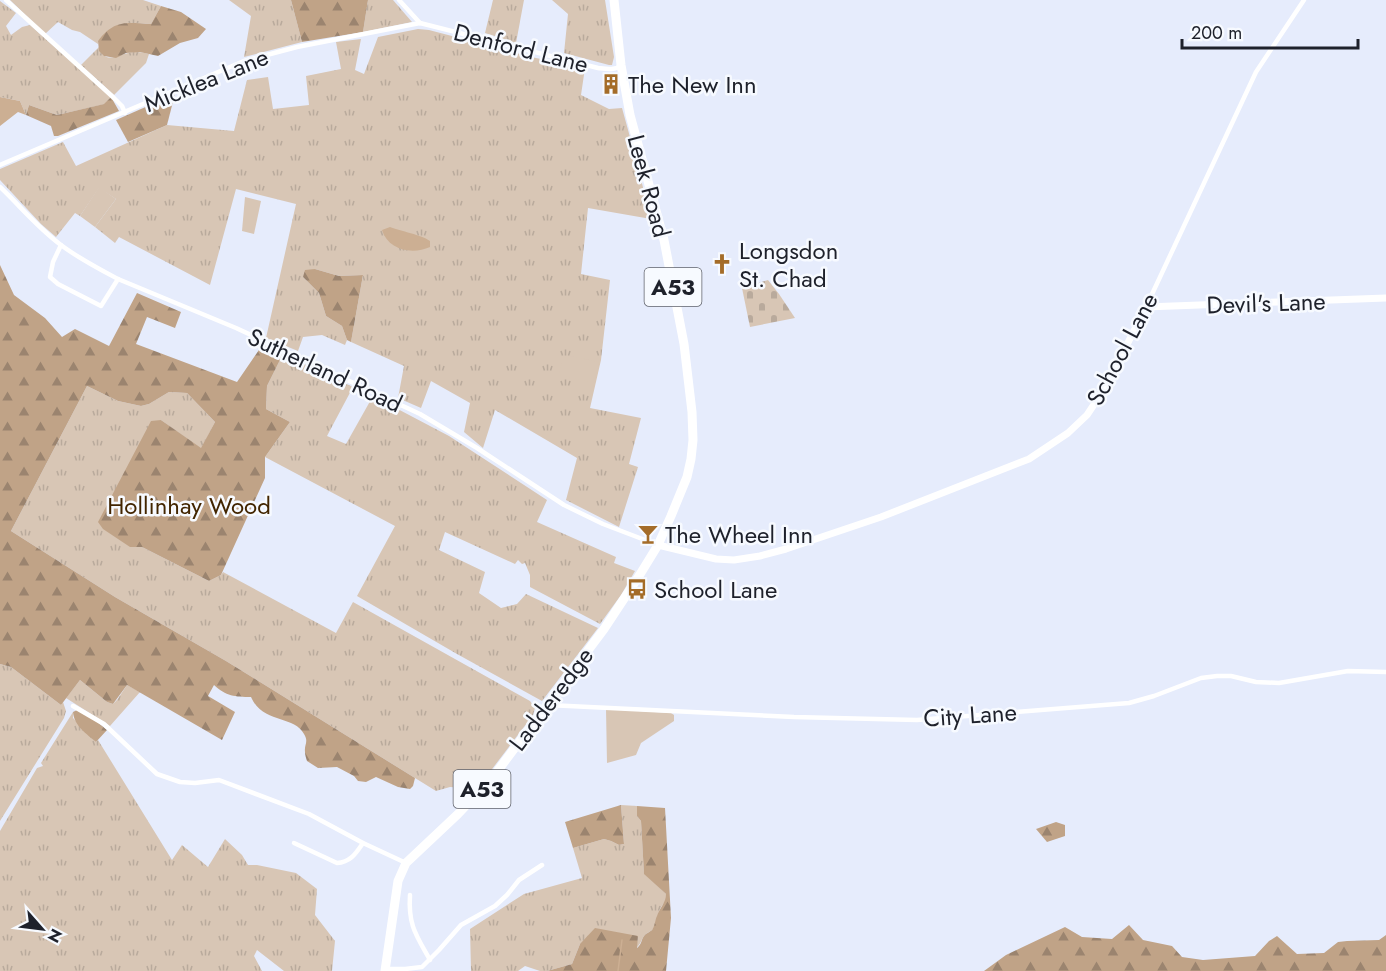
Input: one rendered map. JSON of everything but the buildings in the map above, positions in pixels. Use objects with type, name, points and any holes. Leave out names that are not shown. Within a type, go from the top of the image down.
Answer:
[{"type":"highway","name":"Leek Road","points":[[614,0],[621,65],[630,115],[664,240],[684,344],[692,412],[693,440],[687,477],[658,545]]},
{"type":"highway","name":"Ladderedge","points":[[386,970],[398,880],[406,863],[493,777],[621,604],[658,545]]},
{"type":"street","points":[[6,0],[114,98],[125,113]]},
{"type":"street","points":[[399,0],[420,23]]},
{"type":"street","name":"School Lane","points":[[658,545],[716,559],[734,560],[786,549],[881,517],[1029,459],[1068,433],[1087,415],[1105,388],[1146,307],[1256,72],[1304,0]]},
{"type":"street","name":"Micklea Lane","points":[[0,165],[243,61],[297,47],[420,23]]},
{"type":"street","name":"Denford Lane","points":[[420,23],[598,68],[618,69],[621,65]]},
{"type":"street","name":"Sutherland Road","points":[[0,187],[61,245],[118,279],[236,328],[420,414],[564,505],[603,524],[658,545]]},
{"type":"street","points":[[61,245],[53,262],[50,277],[58,284],[101,306],[118,279]]},
{"type":"street","name":"Devil's Lane","points":[[1146,307],[1386,298]]},
{"type":"street","name":"City Lane","points":[[548,705],[794,717],[917,720],[1130,703],[1201,678],[1217,676],[1279,683],[1348,671],[1386,672]]},
{"type":"street","points":[[73,706],[104,724],[157,774],[180,782],[219,780],[309,814],[406,863]]},
{"type":"street","points":[[294,843],[337,862],[345,862],[354,856],[363,843]]},
{"type":"street","points":[[386,970],[422,969],[461,925],[495,906],[519,880],[542,865]]},
{"type":"street","points":[[410,895],[409,911],[414,931],[430,960]]},
{"type":"green space","points":[[10,0],[143,0],[161,6],[151,24],[130,23],[98,41],[98,44],[80,32],[58,22],[45,34]]},
{"type":"green space","points":[[229,0],[291,0],[302,42],[244,57],[251,16]]},
{"type":"green space","points":[[291,0],[368,0],[363,32],[302,42]]},
{"type":"green space","points":[[368,0],[393,0],[412,22],[363,32]]},
{"type":"green space","points":[[493,0],[524,0],[516,43],[485,33]]},
{"type":"green space","points":[[552,0],[605,0],[614,57],[612,65],[564,53],[568,14]]},
{"type":"green space","points":[[0,1],[16,13],[6,26],[11,35],[22,27],[30,25],[111,97],[105,104],[57,115],[29,105],[26,115],[20,101],[0,97]]},
{"type":"green space","points":[[161,6],[181,12],[206,29],[198,38],[180,43],[158,56],[140,52],[126,53],[116,58],[104,56],[99,51],[98,41],[110,29],[121,24],[151,24]]},
{"type":"green space","points":[[418,29],[585,68],[581,95],[609,109],[622,108],[651,219],[588,208],[581,274],[610,280],[601,360],[590,408],[641,418],[629,464],[638,467],[619,527],[566,500],[577,458],[495,410],[483,448],[464,432],[470,403],[431,381],[421,408],[398,398],[404,366],[351,342],[363,275],[339,276],[315,269],[303,277],[319,293],[326,316],[342,326],[347,340],[345,345],[322,335],[303,337],[298,351],[266,338],[296,204],[236,189],[210,285],[119,237],[115,243],[95,227],[116,199],[99,188],[80,216],[75,213],[56,237],[0,180],[0,169],[63,142],[76,166],[167,125],[234,131],[247,80],[268,77],[273,109],[309,105],[306,76],[341,69],[336,42],[361,39],[355,70],[364,74],[378,37]]},
{"type":"green space","points":[[99,47],[104,56],[111,58],[134,52],[149,54],[146,63],[114,95],[81,65]]},
{"type":"green space","points":[[175,94],[167,125],[128,142],[116,120]]},
{"type":"green space","points":[[111,97],[119,111],[58,136],[54,136],[51,126],[26,115],[29,105],[57,115],[104,104]]},
{"type":"green space","points":[[99,187],[116,199],[95,227],[80,216]]},
{"type":"green space","points":[[245,197],[261,201],[254,234],[242,231]]},
{"type":"green space","name":"Hollinhay Wood","points":[[0,265],[14,295],[45,318],[62,337],[75,329],[109,346],[137,293],[181,312],[175,328],[147,317],[136,344],[237,382],[263,344],[283,354],[267,386],[266,409],[290,422],[265,457],[265,478],[221,575],[209,581],[142,547],[130,547],[103,529],[98,522],[151,421],[161,420],[201,448],[215,422],[187,393],[169,392],[141,406],[118,401],[87,386],[11,531],[115,597],[226,661],[415,778],[410,789],[398,787],[376,777],[366,782],[358,781],[354,776],[337,767],[318,768],[307,761],[306,739],[299,728],[263,712],[251,697],[231,695],[214,685],[208,696],[235,712],[222,740],[127,685],[113,704],[107,702],[80,680],[61,705],[11,667],[0,664]]},
{"type":"green space","points":[[315,269],[339,276],[363,275],[351,342],[347,340],[342,326],[326,316],[319,293],[303,277],[305,270]]},
{"type":"green space","points":[[768,280],[795,318],[750,327],[742,288]]},
{"type":"green space","points":[[283,354],[353,387],[327,436],[346,444],[373,396],[449,436],[547,500],[537,522],[616,557],[614,563],[635,571],[600,624],[530,587],[530,575],[525,563],[522,564],[518,560],[515,564],[445,532],[439,550],[485,572],[479,593],[501,608],[517,604],[526,594],[598,628],[542,701],[357,596],[395,526],[265,457],[290,422],[266,409],[267,386]]},
{"type":"green space","points":[[570,356],[599,362],[595,383],[559,375],[562,362]]},
{"type":"green space","points":[[87,386],[118,401],[141,406],[169,392],[187,393],[215,422],[201,449],[161,420],[142,547],[209,581],[223,572],[336,633],[353,602],[530,701],[535,708],[533,715],[477,789],[450,787],[436,791],[226,661],[115,597],[11,531]]},
{"type":"green space","points":[[0,664],[11,667],[61,705],[63,702],[66,711],[64,718],[0,821]]},
{"type":"green space","points":[[80,680],[107,702],[113,704],[127,685],[140,692],[110,726],[66,698]]},
{"type":"green space","points":[[606,709],[671,713],[674,715],[674,721],[641,743],[636,755],[607,763]]},
{"type":"green space","points":[[77,710],[107,730],[96,742],[76,721],[73,712]]},
{"type":"green space","points":[[73,712],[73,718],[96,742],[98,740],[172,860],[182,845],[208,867],[225,839],[242,855],[248,865],[296,873],[317,889],[315,915],[335,941],[332,971],[284,971],[257,950],[254,956],[262,971],[0,971],[0,831],[37,768],[43,766],[41,763]]},
{"type":"green space","points":[[621,805],[637,806],[637,816],[641,821],[644,873],[666,894],[666,901],[660,909],[655,926],[638,946],[636,948],[638,936],[580,944],[572,964],[547,971],[525,966],[518,971],[471,971],[470,929],[524,894],[582,878],[573,848],[604,839],[619,845],[624,844]]},
{"type":"green space","points":[[621,805],[624,844],[619,845],[604,839],[573,848],[565,822]]},
{"type":"green space","points":[[637,806],[665,808],[671,918],[666,971],[547,971],[572,964],[580,944],[595,928],[638,936],[637,948],[645,935],[653,928],[666,894],[644,874],[641,821],[637,816]]},
{"type":"green space","points":[[1056,822],[1065,825],[1065,836],[1047,842],[1036,829]]},
{"type":"green space","points":[[1129,925],[1143,940],[1172,946],[1182,957],[1203,960],[1255,956],[1277,936],[1297,954],[1324,953],[1338,942],[1379,940],[1386,935],[1386,971],[984,971],[1006,955],[1065,927],[1082,937],[1112,939]]},
{"type":"shaded area","points":[[0,97],[20,101],[26,115],[18,112],[0,126]]},
{"type":"shaded area","points":[[390,227],[430,241],[430,247],[416,251],[395,246],[385,237],[382,230]]},
{"type":"waterway","points":[[618,971],[622,940]]},
{"type":"place","name":"The New Inn","points":[[611,84]]},
{"type":"place","name":"Longsdon St. Chad","points":[[722,264]]},
{"type":"place","name":"The Wheel Inn","points":[[648,534]]},
{"type":"place","name":"School Lane","points":[[637,589]]}]
